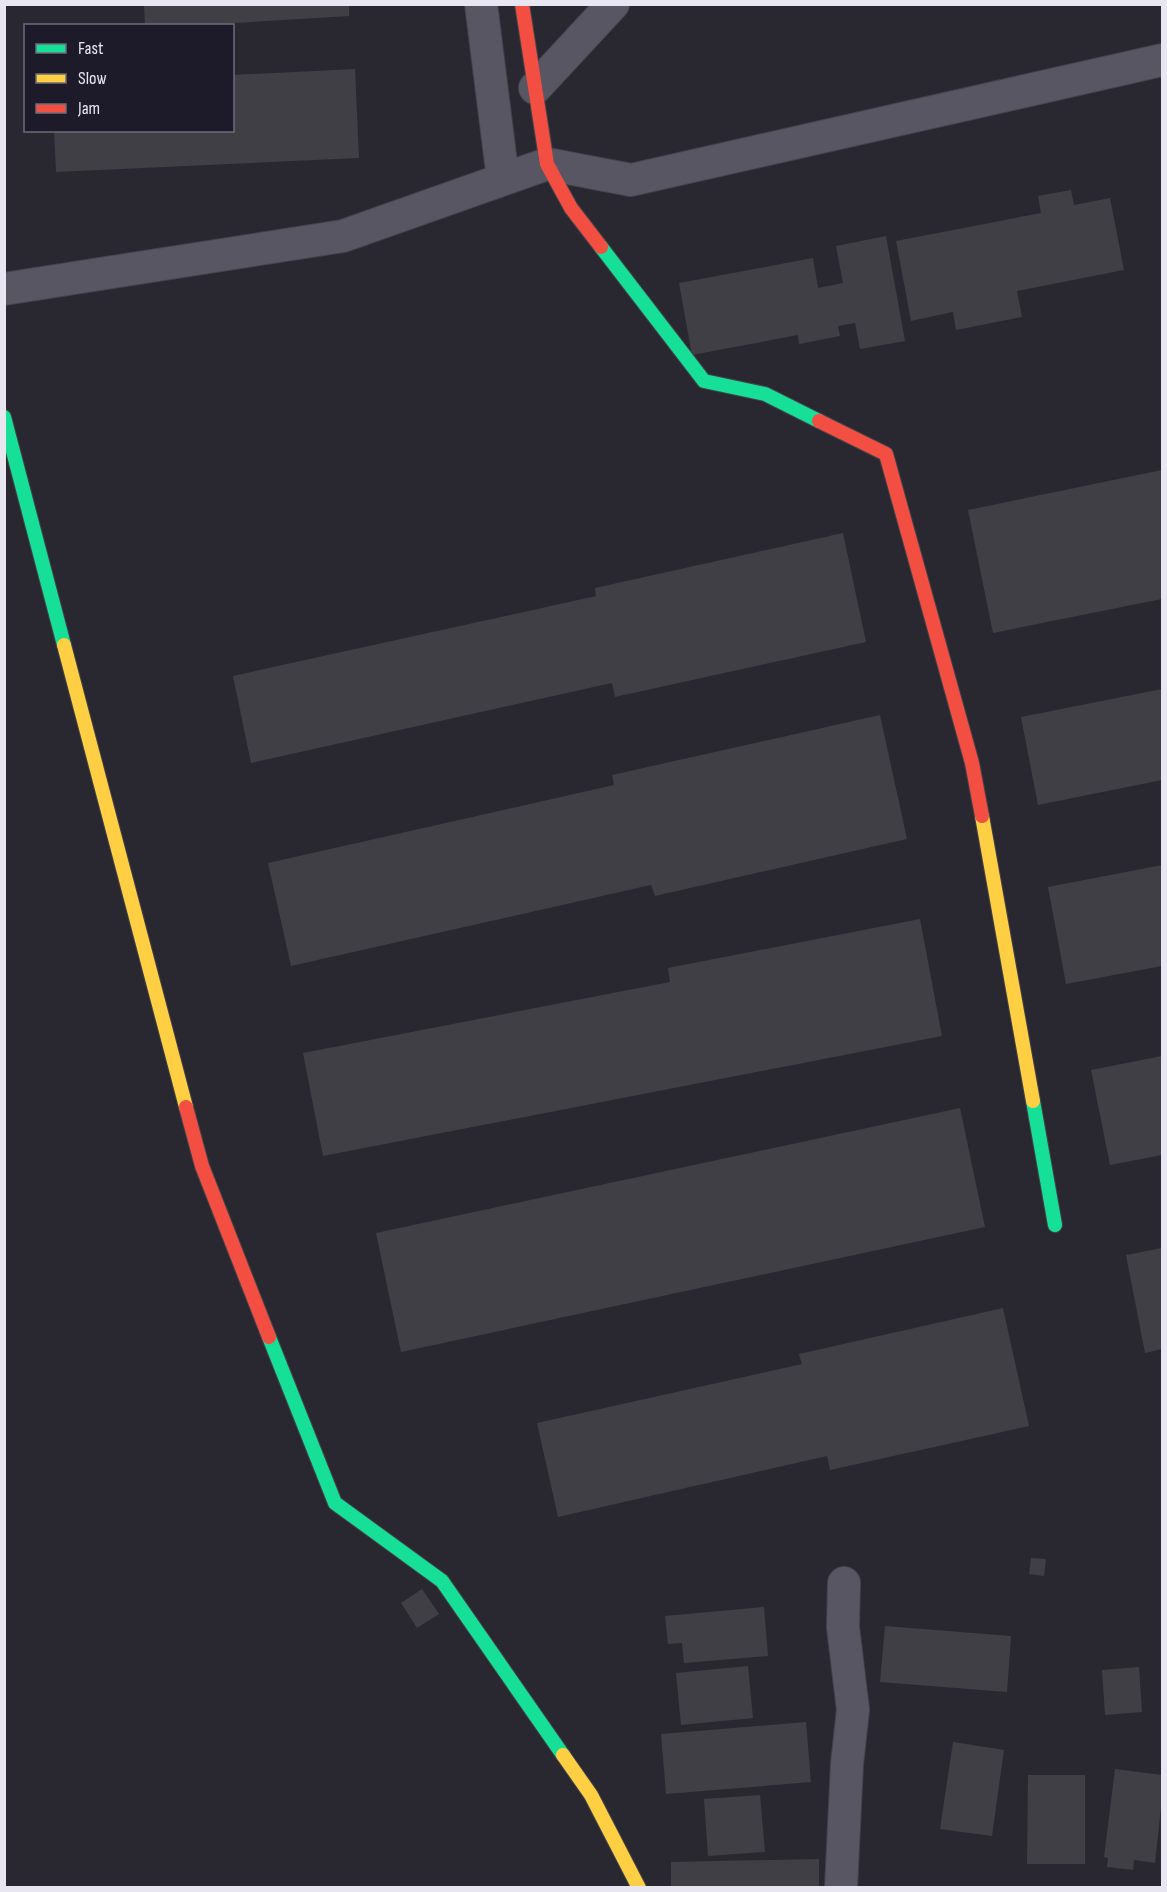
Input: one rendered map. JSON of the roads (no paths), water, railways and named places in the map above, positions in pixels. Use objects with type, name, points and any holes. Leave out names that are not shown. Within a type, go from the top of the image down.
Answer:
[{"type":"street","points":[[481,4],[503,179]]},
{"type":"street","points":[[522,4],[547,164],[571,208],[704,381],[765,394],[886,454],[972,763],[1055,1225]]},
{"type":"street","points":[[535,88],[613,4]]},
{"type":"street","points":[[4,289],[343,236],[547,164],[630,180],[1162,60]]},
{"type":"street","points":[[4,417],[202,1166],[335,1503],[442,1581],[591,1795],[639,1887]]},
{"type":"street","points":[[841,1887],[847,1764],[853,1710],[843,1627],[844,1583]]}]
